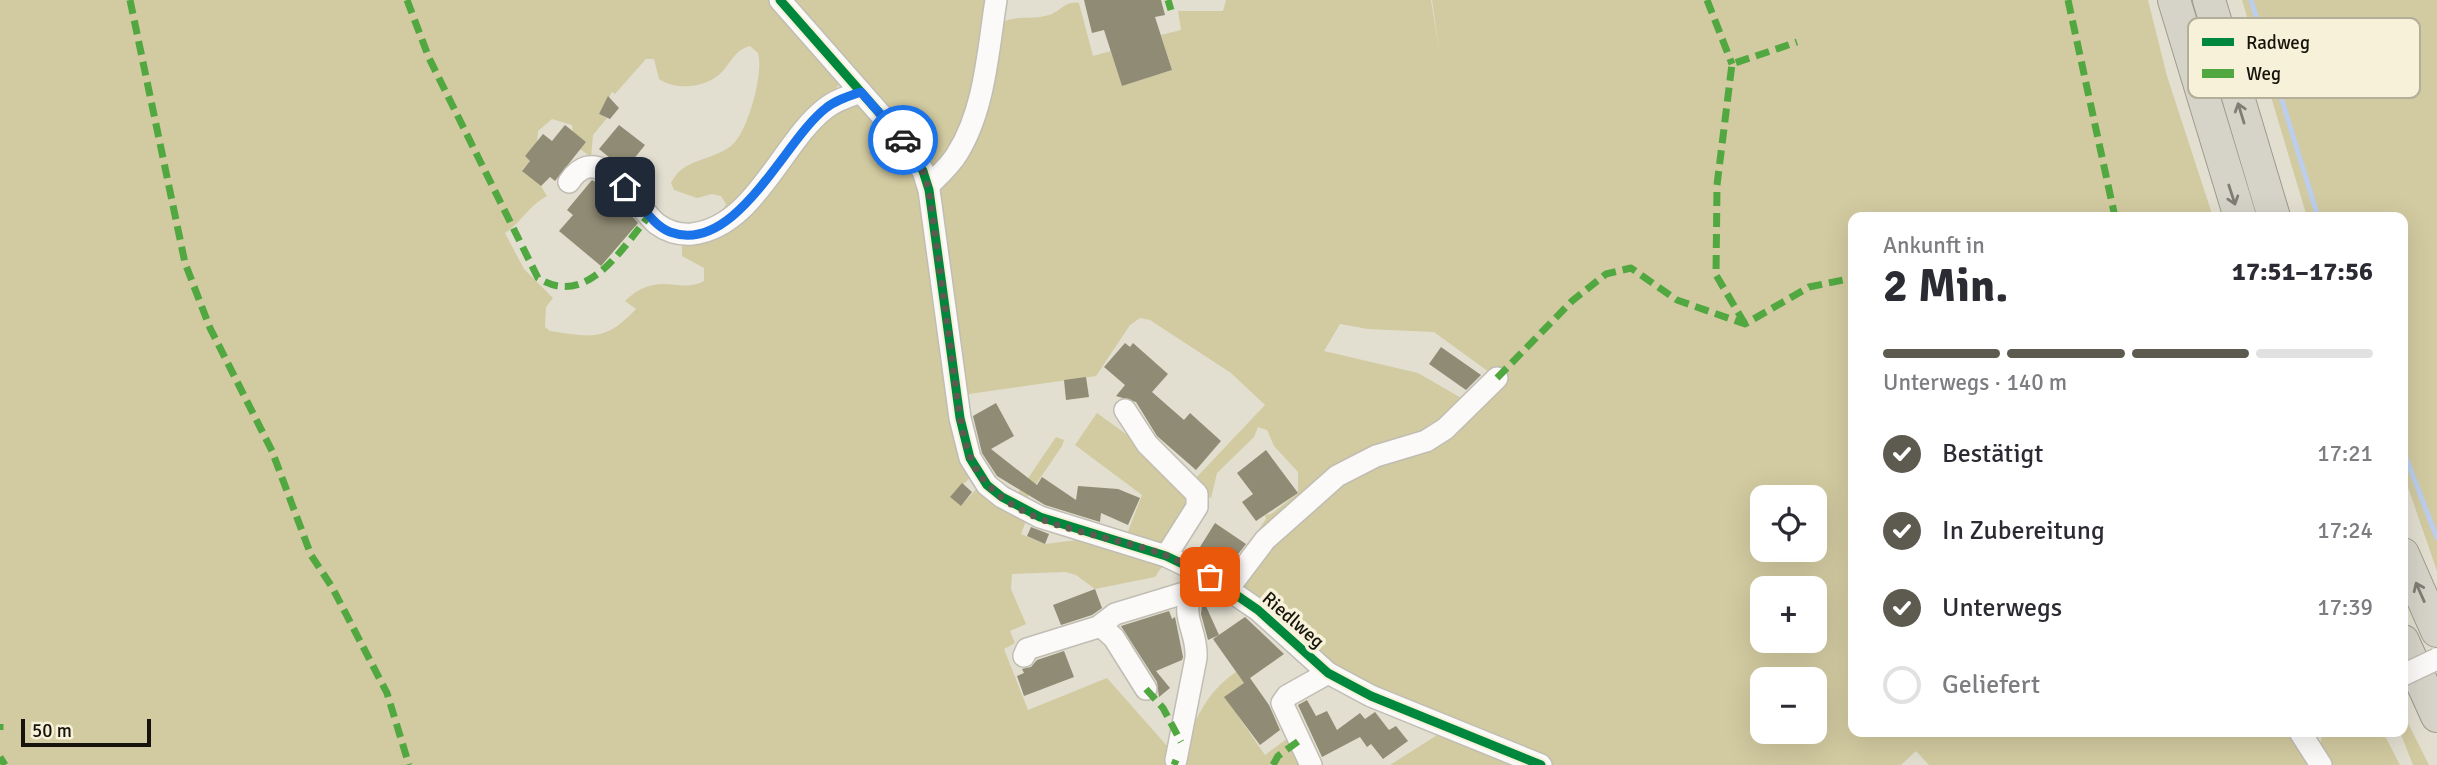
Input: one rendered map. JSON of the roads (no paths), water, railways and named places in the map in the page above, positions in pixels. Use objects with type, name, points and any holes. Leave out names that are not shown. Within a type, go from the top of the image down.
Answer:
[{"type":"highway","points":[[2174,0],[2188,47]]},
{"type":"highway","points":[[2209,0],[2214,18]]},
{"type":"highway","points":[[2203,98],[2238,212]]},
{"type":"highway","points":[[2238,98],[2273,212]]},
{"type":"highway","points":[[2408,565],[2437,631]]},
{"type":"highway","points":[[2408,652],[2437,716]]},
{"type":"street","name":"Riedlweg","points":[[780,0],[915,156],[928,186],[948,313],[960,418],[965,443],[978,473],[1002,497],[1033,514],[1166,556],[1202,583],[1228,589],[1258,610],[1328,673],[1371,696],[1541,765]]},
{"type":"street","points":[[928,186],[958,153],[968,130],[981,88],[996,0]]},
{"type":"street","points":[[569,182],[590,165],[635,196],[649,216],[669,232],[693,234],[706,231],[747,203],[827,107],[861,92]]},
{"type":"street","points":[[1228,589],[1265,540],[1337,476],[1376,456],[1436,435],[1497,378]]},
{"type":"street","points":[[1125,410],[1147,444],[1197,494],[1197,507],[1166,556]]},
{"type":"street","points":[[1024,656],[1027,649],[1046,641],[1101,625],[1120,611],[1202,583]]},
{"type":"street","points":[[1177,760],[1196,658],[1196,641],[1186,611],[1202,583]]},
{"type":"street","points":[[1101,625],[1114,638],[1146,689]]},
{"type":"street","points":[[2408,673],[2437,659]]},
{"type":"street","points":[[1311,765],[1283,703],[1287,696],[1328,673]]},
{"type":"street","points":[[2303,737],[2321,765]]},
{"type":"waterway","points":[[2251,0],[2257,18]]},
{"type":"waterway","points":[[2281,98],[2316,212]]},
{"type":"waterway","points":[[2408,463],[2437,538]]}]
